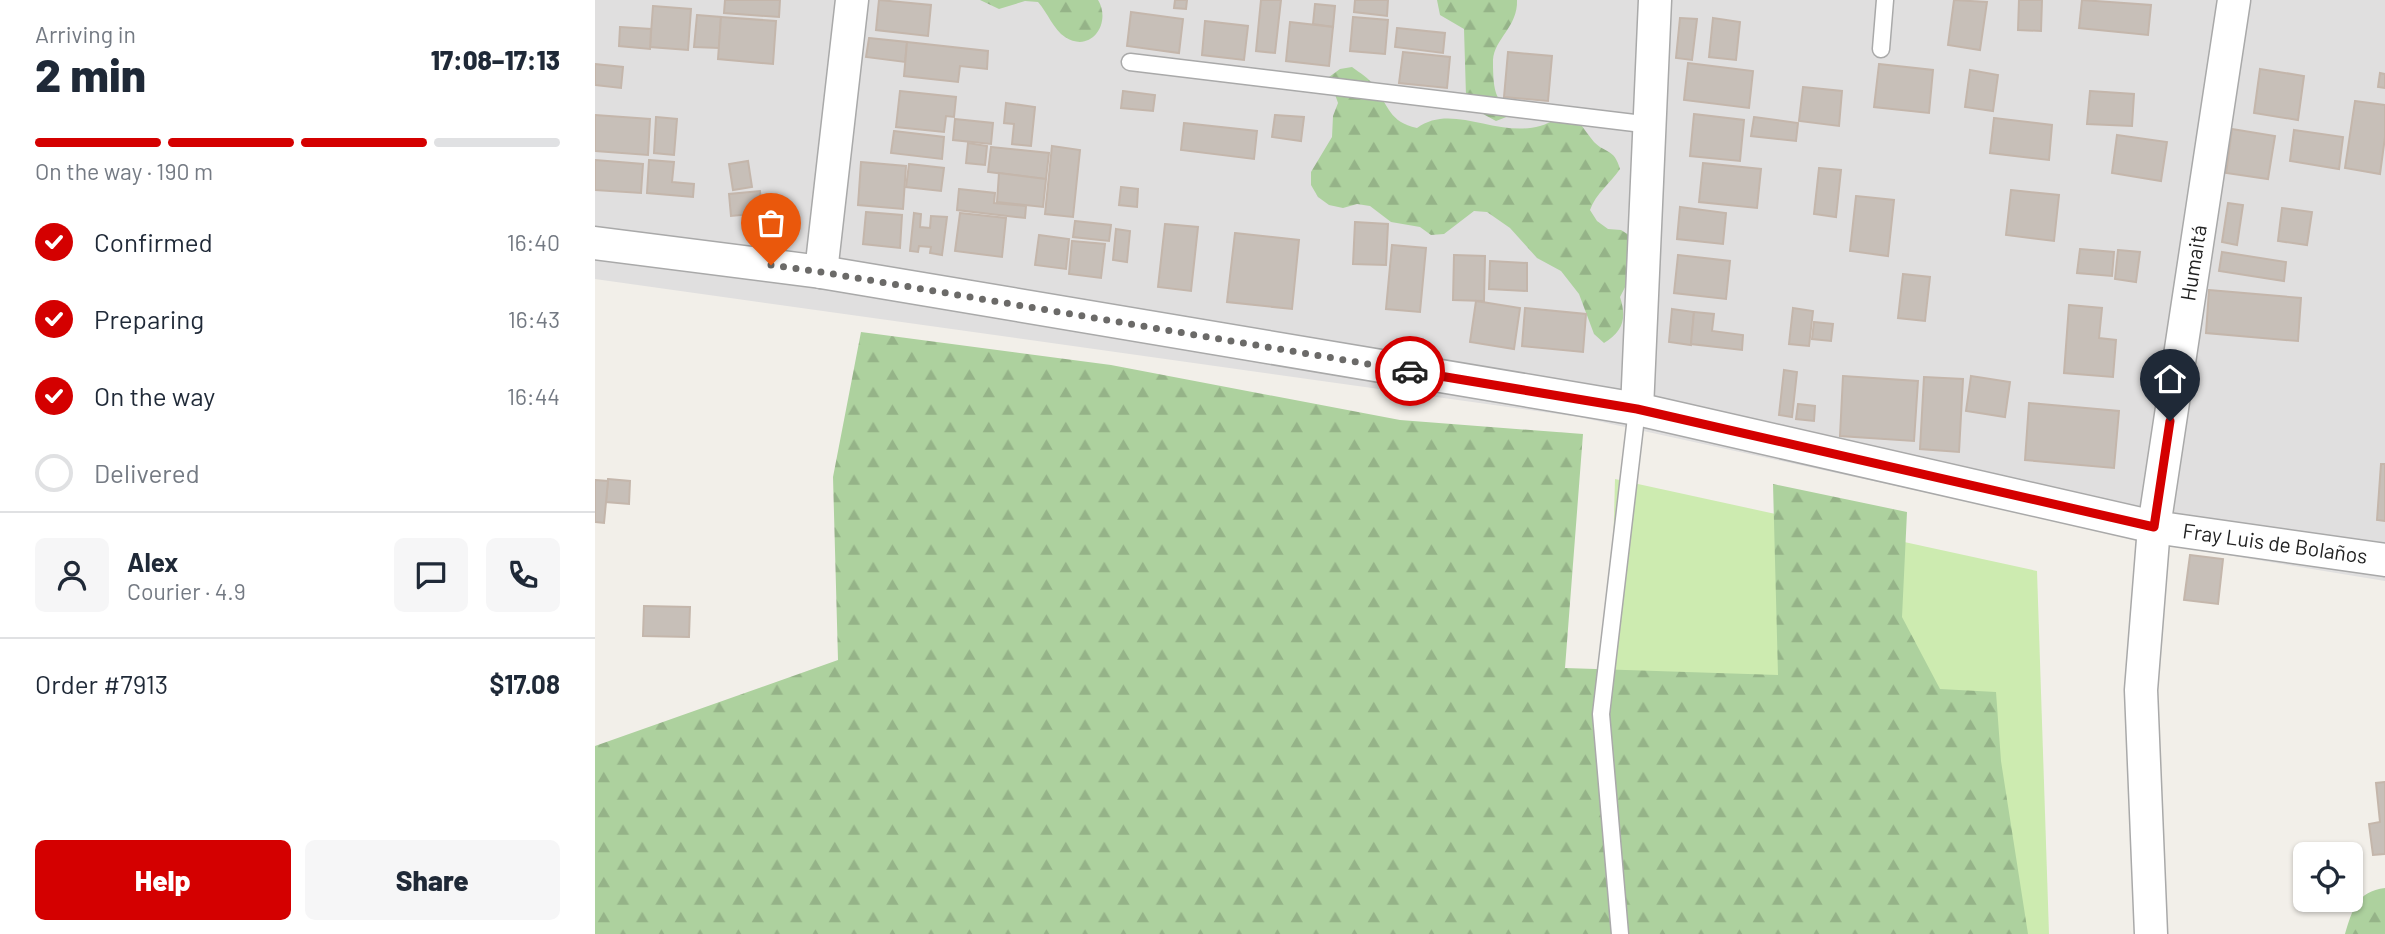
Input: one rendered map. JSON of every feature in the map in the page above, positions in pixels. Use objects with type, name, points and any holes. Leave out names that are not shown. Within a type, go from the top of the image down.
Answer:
[{"type":"street","points":[[821,272],[852,0]]},
{"type":"street","points":[[1637,409],[1655,0]]},
{"type":"street","name":"Humaitá","points":[[2151,934],[2141,691],[2154,527],[2234,0]]},
{"type":"street","name":"Fray Luis de Bolaños","points":[[595,243],[821,272],[1637,409],[2154,527],[2385,561]]},
{"type":"lane","points":[[1881,49],[1885,0]]},
{"type":"lane","points":[[1130,62],[1651,125]]},
{"type":"lane","points":[[1620,934],[1601,714],[1637,409]]},
{"type":"shaded area","points":[[595,0],[2385,0],[2385,581],[2172,546],[1579,417],[595,279]]},
{"type":"green space","points":[[980,0],[1098,0],[1102,9],[1101,26],[1091,39],[1074,41],[1057,30],[1038,2],[1025,1],[999,9]]},
{"type":"green space","points":[[1437,0],[1517,0],[1514,18],[1494,52],[1493,60],[1496,93],[1509,116],[1496,121],[1472,108],[1466,96],[1464,29],[1440,15]]},
{"type":"green space","points":[[1352,67],[1372,83],[1395,117],[1408,125],[1417,128],[1432,120],[1448,118],[1520,129],[1538,127],[1556,119],[1580,123],[1598,146],[1612,154],[1620,169],[1590,210],[1597,221],[1608,229],[1621,230],[1632,237],[1639,260],[1620,297],[1623,318],[1615,334],[1604,343],[1594,334],[1579,294],[1561,271],[1537,258],[1510,228],[1487,212],[1474,211],[1444,234],[1431,235],[1420,227],[1391,222],[1370,206],[1357,204],[1343,208],[1329,205],[1318,197],[1311,185],[1311,172],[1332,137],[1333,116],[1338,103],[1329,77],[1340,69]]},
{"type":"green space","points":[[861,332],[1111,365],[1400,420],[1583,434],[1565,668],[1778,675],[1773,484],[1907,512],[1902,617],[1940,689],[1996,692],[2001,761],[2028,934],[595,934],[595,746],[838,660],[833,477]]},
{"type":"green space","points":[[1615,479],[2037,571],[2049,934],[1603,934]]},
{"type":"green space","points":[[2385,888],[2385,934],[2345,934],[2352,912],[2363,912],[2363,897]]},
{"type":"building","points":[[725,0],[780,0],[779,17],[724,13]]},
{"type":"building","points":[[879,0],[931,5],[928,36],[876,30]]},
{"type":"building","points":[[1175,0],[1187,0],[1186,9],[1174,8]]},
{"type":"building","points":[[1261,0],[1281,0],[1275,53],[1256,51]]},
{"type":"building","points":[[1355,0],[1388,0],[1387,16],[1354,12]]},
{"type":"building","points":[[1954,0],[1987,2],[1980,50],[1948,45]]},
{"type":"building","points":[[2019,0],[2042,0],[2041,31],[2018,30]]},
{"type":"building","points":[[2082,0],[2151,5],[2148,35],[2079,28]]},
{"type":"building","points":[[1315,4],[1335,6],[1333,27],[1313,24]]},
{"type":"building","points":[[653,6],[691,9],[688,50],[650,47]]},
{"type":"building","points":[[1131,12],[1183,19],[1179,53],[1127,46]]},
{"type":"building","points":[[697,15],[721,17],[719,48],[694,47]]},
{"type":"building","points":[[721,17],[776,21],[773,64],[718,59]]},
{"type":"building","points":[[1353,17],[1388,20],[1385,54],[1350,51]]},
{"type":"building","points":[[1680,18],[1697,19],[1692,60],[1676,58]]},
{"type":"building","points":[[1713,18],[1740,22],[1736,60],[1709,57]]},
{"type":"building","points":[[1205,21],[1248,26],[1244,60],[1202,55]]},
{"type":"building","points":[[1290,22],[1333,27],[1329,66],[1286,61]]},
{"type":"building","points":[[620,27],[651,29],[650,49],[619,46]]},
{"type":"building","points":[[1397,28],[1445,33],[1443,53],[1395,47]]},
{"type":"building","points":[[869,38],[907,42],[905,62],[866,57]]},
{"type":"building","points":[[907,42],[988,51],[987,69],[960,66],[958,82],[904,76]]},
{"type":"building","points":[[1403,52],[1450,57],[1447,88],[1399,83]]},
{"type":"building","points":[[1508,52],[1552,56],[1548,101],[1504,97]]},
{"type":"building","points":[[1688,63],[1753,71],[1749,108],[1684,100]]},
{"type":"building","points":[[595,64],[623,67],[621,88],[595,85]]},
{"type":"building","points":[[1879,64],[1933,70],[1929,113],[1874,107]]},
{"type":"building","points":[[2260,69],[2304,76],[2298,120],[2254,113]]},
{"type":"building","points":[[1970,70],[1998,75],[1993,111],[1965,107]]},
{"type":"building","points":[[2380,73],[2385,74],[2385,88],[2378,87]]},
{"type":"building","points":[[1803,87],[1842,91],[1839,126],[1799,121]]},
{"type":"building","points":[[900,91],[956,97],[954,117],[946,116],[944,132],[896,127]]},
{"type":"building","points":[[1123,91],[1155,95],[1153,111],[1121,108]]},
{"type":"building","points":[[2090,91],[2134,94],[2132,126],[2087,124]]},
{"type":"building","points":[[2355,101],[2385,105],[2385,137],[2380,174],[2345,168]]},
{"type":"building","points":[[1006,103],[1035,107],[1031,146],[1012,144],[1014,124],[1004,123]]},
{"type":"building","points":[[1694,114],[1744,120],[1740,161],[1690,156]]},
{"type":"building","points":[[595,115],[650,119],[648,155],[595,151]]},
{"type":"building","points":[[1275,115],[1304,117],[1301,141],[1272,137]]},
{"type":"building","points":[[656,117],[677,119],[674,155],[654,153]]},
{"type":"building","points":[[1754,117],[1798,123],[1796,141],[1751,136]]},
{"type":"building","points":[[1994,118],[2052,125],[2049,160],[1990,153]]},
{"type":"building","points":[[955,119],[993,123],[991,144],[953,140]]},
{"type":"building","points":[[1184,123],[1257,131],[1254,159],[1181,150]]},
{"type":"building","points":[[2232,129],[2275,136],[2268,179],[2226,173]]},
{"type":"building","points":[[2294,130],[2343,137],[2339,169],[2290,161]]},
{"type":"building","points":[[894,131],[944,137],[942,159],[891,153]]},
{"type":"building","points":[[2117,135],[2167,142],[2161,181],[2112,173]]},
{"type":"building","points":[[968,143],[987,146],[985,165],[966,163]]},
{"type":"building","points":[[1052,146],[1080,150],[1073,217],[1045,214]]},
{"type":"building","points":[[991,147],[1049,153],[1046,179],[988,172]]},
{"type":"building","points":[[595,160],[643,164],[641,193],[595,190]]},
{"type":"building","points":[[649,160],[674,162],[672,182],[694,184],[693,197],[647,193]]},
{"type":"building","points":[[748,161],[752,187],[733,190],[729,164]]},
{"type":"building","points":[[861,162],[906,166],[903,209],[858,205]]},
{"type":"building","points":[[1703,163],[1761,169],[1757,208],[1699,202]]},
{"type":"building","points":[[909,164],[944,168],[941,191],[906,187]]},
{"type":"building","points":[[1819,168],[1841,170],[1836,217],[1814,214]]},
{"type":"building","points":[[999,173],[1046,179],[1043,207],[997,202]]},
{"type":"building","points":[[1121,187],[1138,189],[1137,207],[1119,205]]},
{"type":"building","points":[[959,189],[995,193],[994,203],[1026,206],[1025,218],[957,210]]},
{"type":"building","points":[[2011,190],[2059,195],[2054,241],[2006,235]]},
{"type":"building","points":[[760,191],[762,213],[731,216],[729,194]]},
{"type":"building","points":[[1856,196],[1894,200],[1888,256],[1850,251]]},
{"type":"building","points":[[2228,203],[2243,205],[2237,245],[2222,242]]},
{"type":"building","points":[[1680,207],[1726,213],[1723,244],[1677,239]]},
{"type":"building","points":[[2282,208],[2312,212],[2307,245],[2278,241]]},
{"type":"building","points":[[866,212],[902,215],[900,248],[863,244]]},
{"type":"building","points":[[914,213],[921,214],[920,227],[930,228],[931,216],[947,217],[942,255],[930,253],[931,247],[919,246],[918,252],[910,251]]},
{"type":"building","points":[[960,213],[1006,218],[1002,257],[955,251]]},
{"type":"building","points":[[1075,221],[1111,225],[1109,241],[1073,237]]},
{"type":"building","points":[[1355,222],[1388,224],[1386,265],[1353,264]]},
{"type":"building","points":[[1165,224],[1198,227],[1191,291],[1158,287]]},
{"type":"building","points":[[1116,229],[1130,231],[1127,262],[1113,260]]},
{"type":"building","points":[[1235,233],[1299,240],[1292,309],[1227,302]]},
{"type":"building","points":[[1039,235],[1069,239],[1066,269],[1035,265]]},
{"type":"building","points":[[1072,241],[1105,244],[1101,278],[1069,274]]},
{"type":"building","points":[[1392,245],[1426,248],[1420,312],[1386,309]]},
{"type":"building","points":[[2080,249],[2114,252],[2112,276],[2077,273]]},
{"type":"building","points":[[2118,250],[2140,252],[2136,282],[2115,279]]},
{"type":"building","points":[[2222,252],[2286,262],[2284,281],[2219,271]]},
{"type":"building","points":[[1454,255],[1485,256],[1484,301],[1453,300]]},
{"type":"building","points":[[1678,255],[1730,261],[1726,299],[1674,293]]},
{"type":"building","points":[[1490,261],[1527,263],[1527,291],[1489,289]]},
{"type":"building","points":[[1903,274],[1930,277],[1925,321],[1898,318]]},
{"type":"building","points":[[2209,290],[2301,298],[2298,341],[2206,333]]},
{"type":"building","points":[[1476,301],[1520,308],[1514,349],[1470,342]]},
{"type":"building","points":[[2069,305],[2102,308],[2099,338],[2116,340],[2113,377],[2064,373]]},
{"type":"building","points":[[1525,308],[1586,314],[1583,352],[1522,346]]},
{"type":"building","points":[[1793,308],[1813,311],[1809,346],[1789,344]]},
{"type":"building","points":[[1672,309],[1694,312],[1691,345],[1669,342]]},
{"type":"building","points":[[1694,312],[1714,314],[1712,331],[1743,335],[1742,350],[1691,344]]},
{"type":"building","points":[[1814,322],[1833,324],[1831,341],[1812,339]]},
{"type":"building","points":[[1784,370],[1797,372],[1792,417],[1779,415]]},
{"type":"building","points":[[1843,376],[1918,381],[1914,441],[1840,436]]},
{"type":"building","points":[[1971,376],[2010,382],[2005,417],[1966,411]]},
{"type":"building","points":[[1924,377],[1963,379],[1959,452],[1920,449]]},
{"type":"building","points":[[2029,403],[2119,411],[2114,468],[2025,460]]},
{"type":"building","points":[[1798,404],[1815,406],[1814,421],[1796,419]]},
{"type":"building","points":[[2381,464],[2385,464],[2385,521],[2377,520]]},
{"type":"building","points":[[608,479],[630,481],[629,504],[606,502]]},
{"type":"building","points":[[595,480],[608,481],[604,523],[595,522]]},
{"type":"building","points":[[2190,555],[2223,559],[2218,604],[2184,600]]},
{"type":"building","points":[[644,606],[690,607],[689,637],[643,636]]},
{"type":"building","points":[[2385,782],[2385,854],[2373,855],[2369,824],[2380,822],[2376,783]]},
{"type":"way so far","points":[[771,265],[1410,371]]},
{"type":"route","points":[[1410,371],[1637,409],[2154,527],[2170,421]]}]
